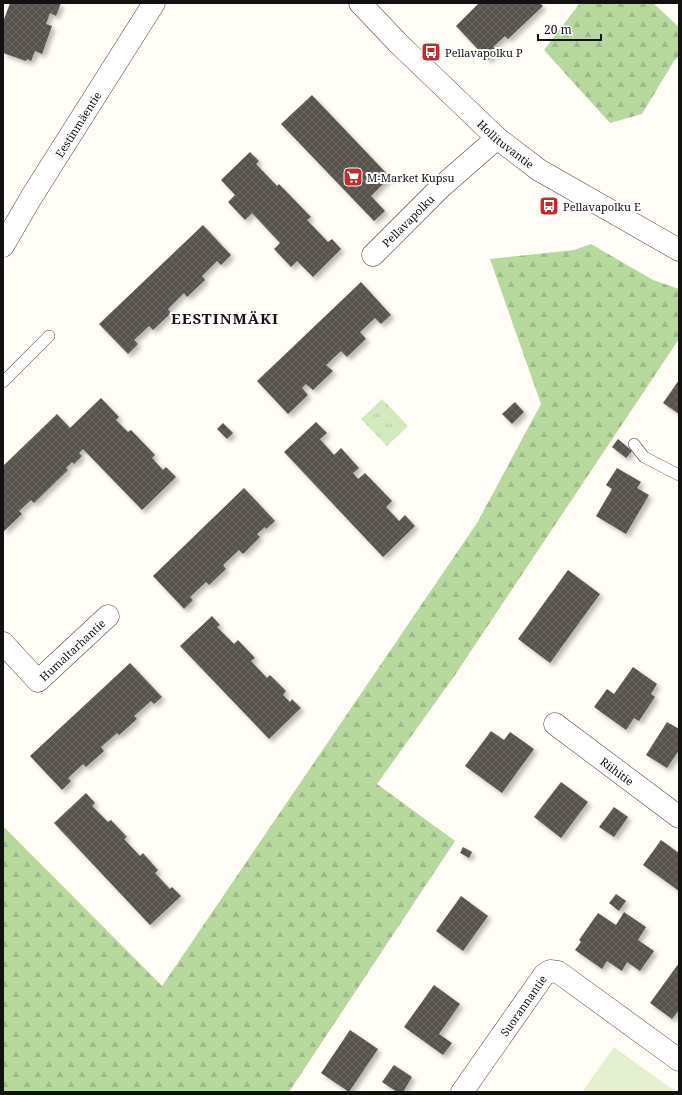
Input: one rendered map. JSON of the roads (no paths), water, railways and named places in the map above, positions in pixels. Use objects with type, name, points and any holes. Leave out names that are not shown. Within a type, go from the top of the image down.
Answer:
[{"type":"street","name":"Eestinmäentie","points":[[3,246],[32,196],[154,3]]},
{"type":"street","name":"Hollituvantie","points":[[360,3],[398,43],[497,138],[539,170],[679,250]]},
{"type":"street","name":"Pellavapolku","points":[[373,255],[440,188],[497,138]]},
{"type":"street","name":"Humaltarhantie","points":[[3,643],[38,681],[108,616]]},
{"type":"street","name":"Riihitie","points":[[555,724],[679,817]]},
{"type":"street","name":"Suorannantie","points":[[462,1092],[544,975],[550,971],[558,972],[679,1060]]},
{"type":"lane","points":[[3,382],[49,336]]},
{"type":"lane","points":[[634,444],[644,457],[679,475]]},
{"type":"place","name":"Pellavapolku P","points":[[431,52]]},
{"type":"place","name":"M-Market Kupsu","points":[[353,177]]},
{"type":"place","name":"Pellavapolku E","points":[[549,206]]},
{"type":"district","name":"EESTINMÄKI","points":[[225,318]]}]
